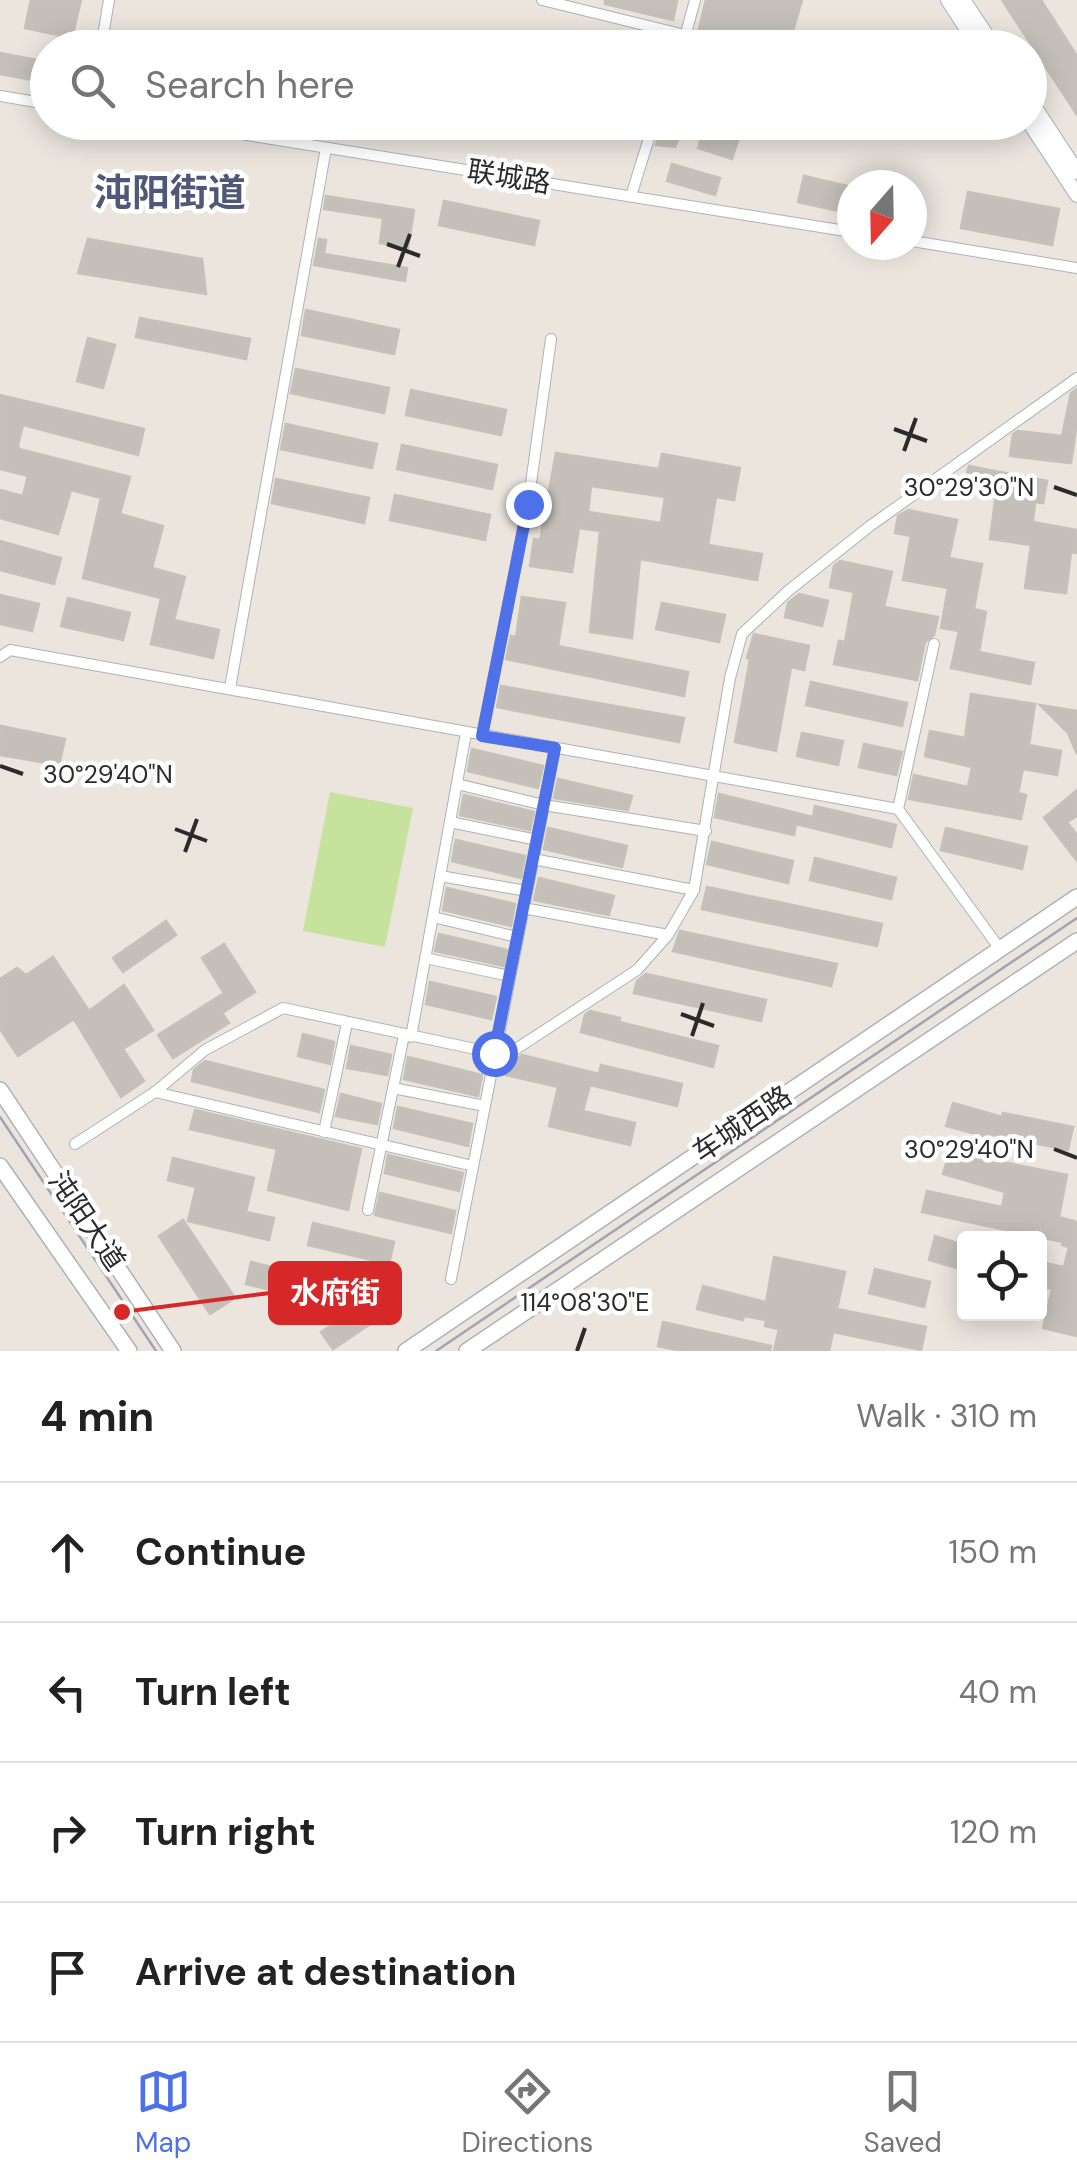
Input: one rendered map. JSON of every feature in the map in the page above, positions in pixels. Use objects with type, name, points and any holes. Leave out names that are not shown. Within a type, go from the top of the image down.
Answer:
[{"type":"main road","name":"车城西路","points":[[406,1351],[1077,898]]},
{"type":"main road","name":"车城西路","points":[[468,1351],[1077,941]]},
{"type":"main road","name":"沌阳大道","points":[[0,1090],[173,1351]]},
{"type":"main road","name":"沌阳大道","points":[[0,1166],[129,1351]]},
{"type":"street","points":[[105,30],[109,0]]},
{"type":"street","points":[[542,0],[646,30]]},
{"type":"street","points":[[687,30],[695,0]]},
{"type":"street","points":[[948,0],[968,30]]},
{"type":"street","points":[[963,0],[983,30]]},
{"type":"street","points":[[0,96],[30,101]]},
{"type":"street","points":[[1047,126],[1077,172]]},
{"type":"street","name":"联城路","points":[[277,140],[837,230]]},
{"type":"street","points":[[631,196],[648,140]]},
{"type":"street","points":[[1041,140],[1077,195]]},
{"type":"street","points":[[230,688],[326,148]]},
{"type":"street","points":[[927,244],[1077,268]]},
{"type":"street","points":[[482,736],[528,504],[551,339]]},
{"type":"street","points":[[74,1144],[156,1092],[205,1050],[283,1008],[494,1058],[637,970],[668,935],[694,890],[730,678],[742,634],[788,591],[870,526],[1077,378]]},
{"type":"street","points":[[898,809],[934,644]]},
{"type":"street","points":[[0,657],[10,650],[898,809],[1000,949]]},
{"type":"street","points":[[368,1210],[393,1088],[426,958],[466,733]]},
{"type":"street","points":[[452,1279],[555,748]]},
{"type":"street","points":[[457,784],[544,805],[706,831]]},
{"type":"street","points":[[450,822],[537,840]]},
{"type":"street","points":[[533,860],[694,890]]},
{"type":"street","points":[[440,876],[526,890]]},
{"type":"street","points":[[523,908],[668,935]]},
{"type":"street","points":[[433,916],[518,937]]},
{"type":"street","points":[[426,958],[510,976]]},
{"type":"street","points":[[324,1132],[347,1022]]},
{"type":"street","points":[[393,1088],[484,1106]]},
{"type":"street","points":[[156,1092],[473,1166]]},
{"type":"green space","points":[[330,792],[413,808],[385,947],[303,931]]},
{"type":"building","points":[[31,0],[81,0],[74,30],[25,28]]},
{"type":"building","points":[[605,0],[677,1],[673,20],[605,4]]},
{"type":"building","points":[[706,0],[802,0],[793,30],[699,30]]},
{"type":"building","points":[[1002,0],[1041,0],[1077,56],[1077,115],[1047,69],[1047,30],[1022,30]]},
{"type":"building","points":[[0,53],[30,59],[30,80],[0,74]]},
{"type":"building","points":[[658,140],[678,140],[675,147],[656,145]]},
{"type":"building","points":[[701,140],[738,140],[732,159],[698,148]]},
{"type":"building","points":[[672,164],[720,178],[715,195],[667,181]]},
{"type":"building","points":[[804,176],[837,184],[837,211],[798,202]]},
{"type":"building","points":[[968,192],[1059,209],[1052,245],[961,228]]},
{"type":"building","points":[[326,196],[414,210],[408,248],[380,243],[383,218],[324,209]]},
{"type":"building","points":[[444,201],[539,221],[534,245],[439,225]]},
{"type":"building","points":[[88,239],[202,259],[206,294],[78,273]]},
{"type":"building","points":[[319,239],[326,240],[324,254],[407,268],[405,281],[314,265]]},
{"type":"building","points":[[306,310],[399,330],[394,354],[302,335]]},
{"type":"building","points":[[140,318],[250,339],[246,359],[136,337]]},
{"type":"building","points":[[88,338],[115,345],[103,388],[77,381]]},
{"type":"building","points":[[296,369],[389,388],[384,413],[291,393]]},
{"type":"building","points":[[1077,389],[1071,463],[1010,456],[1013,434],[1018,431],[1062,436],[1071,393]]},
{"type":"building","points":[[411,390],[506,410],[501,435],[406,415]]},
{"type":"building","points":[[0,395],[144,429],[138,455],[23,425],[18,445],[19,449],[130,477],[120,514],[163,526],[152,568],[185,577],[174,620],[219,630],[213,658],[151,644],[161,598],[83,578],[101,498],[71,490],[58,534],[0,518],[0,490],[23,496],[28,476],[0,469]]},
{"type":"building","points":[[286,424],[377,444],[372,468],[281,449]]},
{"type":"building","points":[[402,445],[497,465],[492,489],[397,469]]},
{"type":"building","points":[[556,453],[659,469],[662,454],[740,468],[734,500],[716,497],[708,545],[762,554],[757,580],[640,559],[632,638],[590,632],[600,531],[579,528],[572,572],[530,566],[534,539],[540,540]],"holes":[[[591,486],[665,497],[661,523],[588,512]]]},
{"type":"building","points":[[969,466],[1047,481],[1043,503],[1035,502],[1033,522],[1077,530],[1077,553],[1071,552],[1066,593],[1025,588],[1031,545],[990,539],[996,494],[962,488]]},
{"type":"building","points":[[276,479],[369,498],[364,523],[272,503]]},
{"type":"building","points":[[395,495],[490,515],[485,540],[390,520]]},
{"type":"building","points":[[908,510],[957,520],[949,558],[982,564],[974,609],[986,612],[979,652],[1034,663],[1030,684],[951,668],[959,631],[941,628],[948,588],[903,580],[911,536],[895,533],[898,516]]},
{"type":"building","points":[[0,541],[61,558],[54,584],[0,570]]},
{"type":"building","points":[[840,561],[892,572],[884,607],[938,617],[934,635],[925,642],[917,680],[834,664],[839,641],[845,642],[854,592],[830,587],[834,566]]},
{"type":"building","points":[[799,594],[828,601],[822,626],[785,617],[788,603]]},
{"type":"building","points":[[0,595],[39,604],[32,631],[0,624]]},
{"type":"building","points":[[522,597],[565,603],[558,646],[688,672],[684,696],[506,659],[511,636],[516,637]]},
{"type":"building","points":[[68,598],[130,613],[123,640],[61,626]]},
{"type":"building","points":[[662,603],[725,615],[719,642],[656,629]]},
{"type":"building","points":[[754,634],[809,646],[804,670],[791,667],[776,751],[735,742]]},
{"type":"building","points":[[811,682],[907,703],[902,726],[806,705]]},
{"type":"building","points":[[501,686],[684,718],[679,742],[497,707]]},
{"type":"building","points":[[971,694],[1035,704],[1029,745],[1061,751],[1057,775],[1023,769],[1018,793],[1026,795],[1021,819],[909,799],[914,775],[968,787],[972,767],[925,756],[930,731],[965,738]]},
{"type":"building","points":[[1040,705],[1077,711],[1077,754],[1065,726],[1065,730]]},
{"type":"building","points":[[1,726],[65,739],[59,765],[0,755]]},
{"type":"building","points":[[802,733],[843,741],[838,765],[797,756]]},
{"type":"building","points":[[864,744],[902,752],[896,775],[859,767]]},
{"type":"building","points":[[472,749],[543,766],[538,788],[468,771]]},
{"type":"building","points":[[558,779],[632,796],[628,810],[554,798]]},
{"type":"building","points":[[1077,790],[1077,816],[1067,822],[1077,835],[1077,861],[1044,818]]},
{"type":"building","points":[[719,794],[813,817],[815,806],[896,825],[891,847],[796,824],[794,835],[715,817]]},
{"type":"building","points":[[464,795],[534,812],[530,830],[460,815]]},
{"type":"building","points":[[548,828],[627,846],[622,867],[544,849]]},
{"type":"building","points":[[946,828],[1027,847],[1022,869],[941,850]]},
{"type":"building","points":[[456,840],[525,856],[521,878],[452,861]]},
{"type":"building","points":[[712,842],[793,861],[788,883],[707,864]]},
{"type":"building","points":[[815,858],[896,878],[891,899],[810,880]]},
{"type":"building","points":[[539,878],[614,896],[609,915],[534,900]]},
{"type":"building","points":[[707,887],[882,924],[877,946],[702,909]]},
{"type":"building","points":[[447,888],[515,904],[511,926],[443,910]]},
{"type":"building","points":[[166,921],[176,935],[123,972],[113,958]]},
{"type":"building","points":[[680,931],[837,964],[831,986],[673,951]]},
{"type":"building","points":[[439,934],[507,950],[504,966],[435,951]]},
{"type":"building","points":[[224,944],[255,992],[222,1013],[229,1023],[173,1058],[158,1035],[224,993],[202,958]]},
{"type":"building","points":[[53,957],[89,1011],[124,985],[153,1030],[123,1049],[144,1081],[121,1097],[74,1019],[18,1056],[0,1029],[0,979],[17,968],[26,975]]},
{"type":"building","points":[[646,974],[766,1000],[761,1021],[634,993],[637,981]]},
{"type":"building","points":[[430,982],[496,997],[491,1019],[426,1004]]},
{"type":"building","points":[[590,1011],[718,1046],[713,1067],[581,1032],[585,1015]]},
{"type":"building","points":[[303,1034],[334,1042],[330,1064],[298,1056]]},
{"type":"building","points":[[351,1046],[391,1055],[387,1075],[347,1068]]},
{"type":"building","points":[[522,1055],[599,1074],[601,1065],[682,1084],[677,1106],[590,1085],[583,1111],[635,1123],[630,1145],[549,1126],[558,1087],[506,1075],[509,1064]]},
{"type":"building","points":[[408,1057],[482,1075],[478,1096],[404,1079]]},
{"type":"building","points":[[205,1061],[324,1090],[319,1112],[192,1081],[194,1070]]},
{"type":"building","points":[[341,1094],[381,1104],[377,1124],[336,1116]]},
{"type":"building","points":[[953,1103],[1002,1117],[1003,1113],[1073,1127],[1068,1150],[946,1126]]},
{"type":"building","points":[[398,1107],[472,1124],[468,1146],[394,1128]]},
{"type":"building","points":[[195,1110],[361,1149],[348,1210],[268,1190],[277,1149],[190,1129]]},
{"type":"building","points":[[950,1151],[997,1164],[998,1161],[1067,1175],[1059,1217],[1077,1222],[1077,1336],[1043,1328],[1052,1289],[1047,1288],[1047,1263],[1064,1267],[1069,1247],[1047,1239],[1047,1231],[1011,1231],[922,1212],[927,1191],[1002,1207],[1005,1192],[943,1174]]},
{"type":"building","points":[[388,1155],[463,1173],[459,1191],[385,1173]]},
{"type":"building","points":[[173,1158],[254,1178],[246,1212],[274,1218],[269,1240],[188,1221],[196,1187],[168,1180]]},
{"type":"building","points":[[380,1193],[455,1211],[451,1233],[375,1215]]},
{"type":"building","points":[[183,1220],[235,1298],[210,1314],[159,1236]]},
{"type":"building","points":[[313,1223],[394,1242],[389,1264],[308,1245]]},
{"type":"building","points":[[935,1236],[957,1243],[957,1268],[929,1260]]},
{"type":"building","points":[[774,1257],[845,1272],[837,1309],[926,1327],[921,1350],[833,1332],[829,1351],[774,1351],[779,1329],[765,1326],[766,1320],[744,1316],[743,1320],[697,1309],[703,1286],[766,1302]]},
{"type":"building","points":[[251,1262],[332,1281],[327,1303],[246,1284]]},
{"type":"building","points":[[875,1269],[930,1282],[924,1307],[869,1293]]},
{"type":"building","points":[[358,1308],[369,1325],[333,1349],[321,1332]]},
{"type":"building","points":[[663,1322],[771,1346],[770,1351],[683,1351],[658,1346]]},
{"type":"tram line","points":[[436,1351],[1077,918]]},
{"type":"tram line","points":[[0,1117],[156,1351]]},
{"type":"place","name":"水府街","points":[[122,1312]]},
{"type":"district","name":"沌阳街道","points":[[170,193]]},
{"type":"route","points":[[494,1053],[555,748],[482,736],[528,504]]}]
